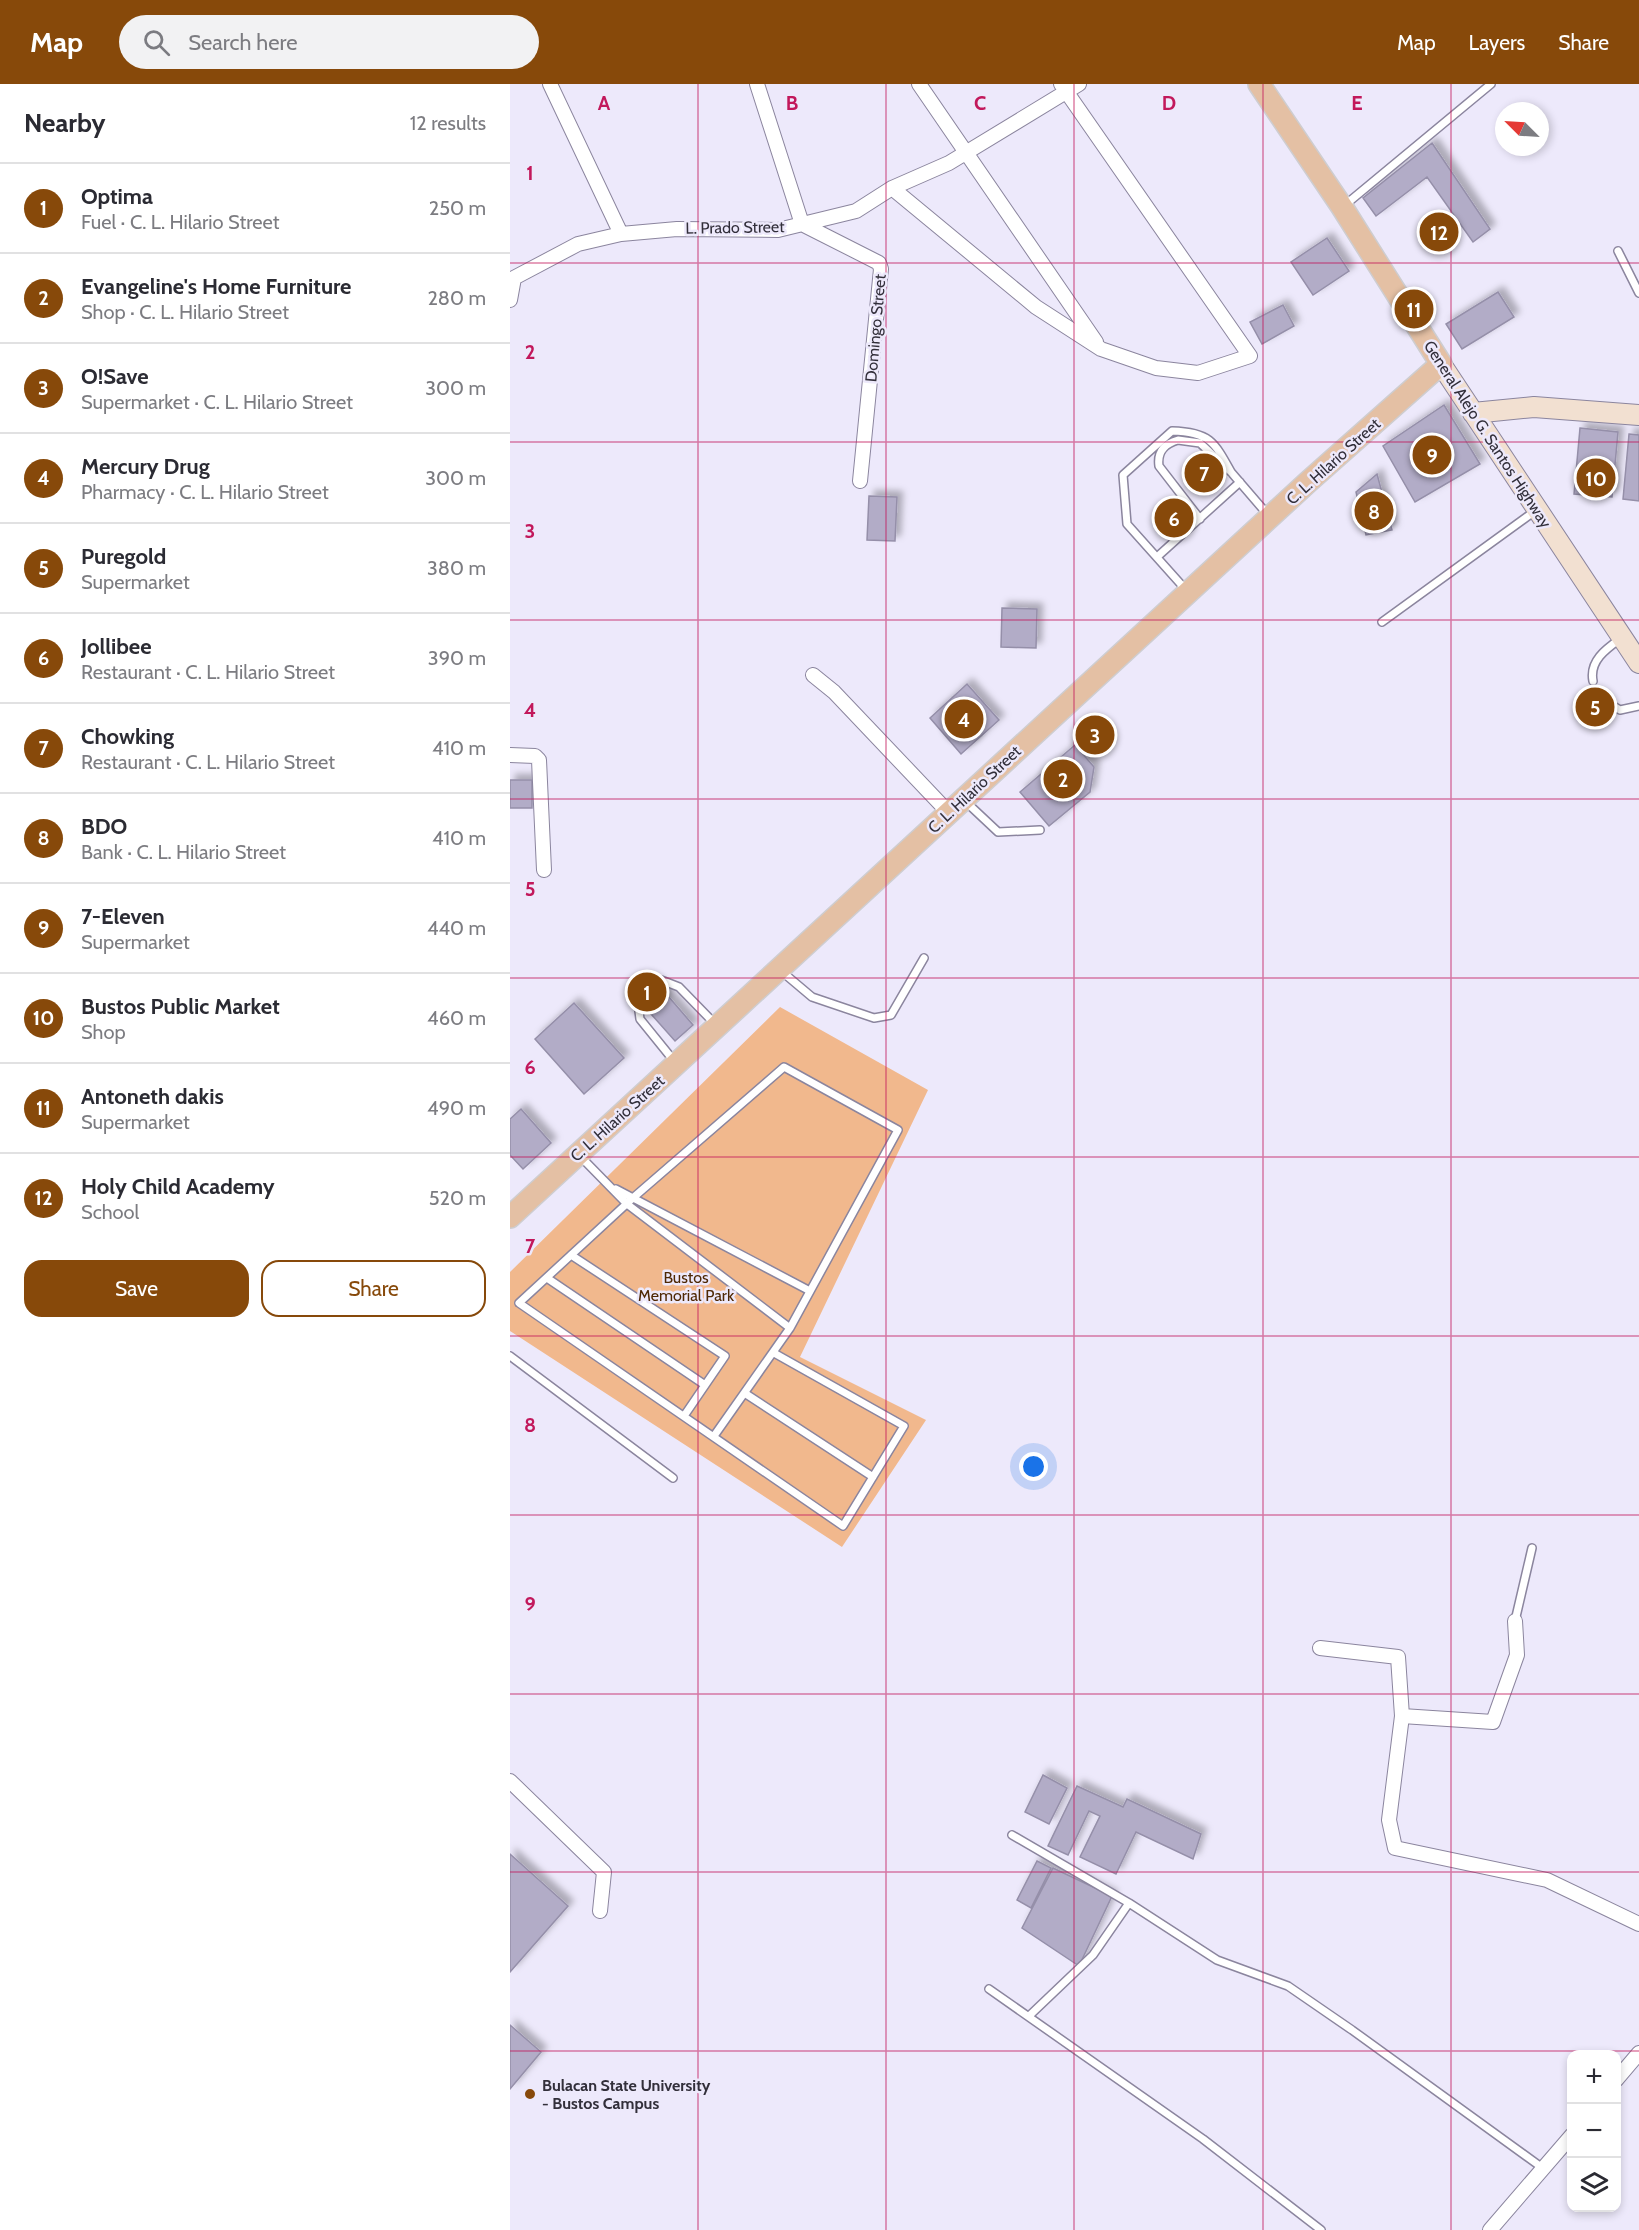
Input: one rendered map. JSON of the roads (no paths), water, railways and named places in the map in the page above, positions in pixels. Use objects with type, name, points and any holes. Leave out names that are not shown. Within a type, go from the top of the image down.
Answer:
[{"type":"main road","name":"General Alejo G. Santos Highway","points":[[1259,84],[1342,207],[1441,364],[1639,663]]},
{"type":"main road","name":"C. L. Hilario Street","points":[[510,1217],[778,968],[1441,364]]},
{"type":"main road","points":[[1473,413],[1534,407],[1639,415]]},
{"type":"street","points":[[550,84],[621,234]]},
{"type":"street","points":[[757,84],[802,224]]},
{"type":"street","points":[[919,84],[1101,348]]},
{"type":"street","name":"L. Prado Street","points":[[512,279],[578,244],[621,234],[677,229],[778,230],[856,211],[892,188],[965,153],[1064,88],[1079,84]]},
{"type":"street","points":[[892,188],[1036,307],[1101,348],[1156,368],[1198,373],[1250,356],[1064,88]]},
{"type":"street","name":"Domingo Street","points":[[802,224],[879,263],[881,269],[860,481]]},
{"type":"street","points":[[510,300],[512,279]]},
{"type":"street","points":[[813,675],[956,806]]},
{"type":"street","points":[[510,755],[535,756],[539,760],[544,870]]},
{"type":"street","points":[[1402,1716],[1493,1722],[1517,1655],[1515,1621]]},
{"type":"street","points":[[1320,1648],[1398,1657],[1402,1716],[1389,1820],[1395,1848],[1547,1880],[1639,1924]]},
{"type":"street","points":[[510,1781],[604,1872],[600,1911]]},
{"type":"street","points":[[1621,2075],[1639,2053]]},
{"type":"street","points":[[1490,2230],[1567,2141]]},
{"type":"lane","points":[[1342,207],[1491,84]]},
{"type":"lane","points":[[1618,251],[1639,293]]},
{"type":"lane","points":[[1190,594],[1127,524],[1123,475],[1172,431],[1191,431],[1206,436],[1218,448],[1231,472]]},
{"type":"lane","points":[[1200,519],[1162,473],[1158,457],[1161,450],[1178,440],[1200,443],[1231,472],[1270,518]]},
{"type":"lane","points":[[1157,557],[1240,482]]},
{"type":"lane","points":[[1382,622],[1537,509]]},
{"type":"lane","points":[[1593,681],[1592,673],[1600,654],[1622,637]]},
{"type":"lane","points":[[1605,701],[1620,710],[1639,706]]},
{"type":"lane","points":[[956,806],[998,832],[1040,830]]},
{"type":"lane","points":[[778,968],[812,998],[874,1018],[891,1015],[924,958]]},
{"type":"lane","points":[[676,1064],[640,1019],[638,1003],[661,980],[679,987],[717,1026]]},
{"type":"lane","points":[[714,1436],[746,1394],[790,1328],[898,1130],[784,1066],[634,1197],[519,1304],[843,1526],[904,1425],[774,1353]]},
{"type":"lane","points":[[579,1155],[614,1188],[627,1204],[790,1328]]},
{"type":"lane","points":[[614,1188],[810,1291]]},
{"type":"lane","points":[[571,1255],[725,1356],[684,1416]]},
{"type":"lane","points":[[547,1278],[705,1385]]},
{"type":"lane","points":[[510,1356],[673,1478]]},
{"type":"lane","points":[[746,1394],[873,1477]]},
{"type":"lane","points":[[1515,1621],[1532,1548]]},
{"type":"lane","points":[[1012,1835],[1129,1903],[1217,1960],[1288,1986],[1544,2169]]},
{"type":"lane","points":[[1029,2016],[1093,1955],[1129,1903]]},
{"type":"lane","points":[[989,1989],[1203,2139],[1321,2230]]},
{"type":"place","name":"Holy Child Academy","points":[[1439,232]]},
{"type":"place","name":"Antoneth dakis","points":[[1414,309]]},
{"type":"place","name":"7-Eleven","points":[[1432,455]]},
{"type":"place","name":"Chowking","points":[[1204,473]]},
{"type":"place","name":"Bustos Public Market","points":[[1596,478]]},
{"type":"place","name":"BDO","points":[[1374,511]]},
{"type":"place","name":"Jollibee","points":[[1174,518]]},
{"type":"place","name":"Puregold","points":[[1595,707]]},
{"type":"place","name":"Mercury Drug","points":[[964,719]]},
{"type":"place","name":"O!Save","points":[[1095,735]]},
{"type":"place","name":"Evangeline's Home Furniture","points":[[1063,779]]},
{"type":"place","name":"Optima","points":[[647,992]]},
{"type":"place","name":"Bulacan State University - Bustos Campus","points":[[530,2094]]},
{"type":"park label","name":"Bustos Memorial Park","points":[[686,1286]]}]
